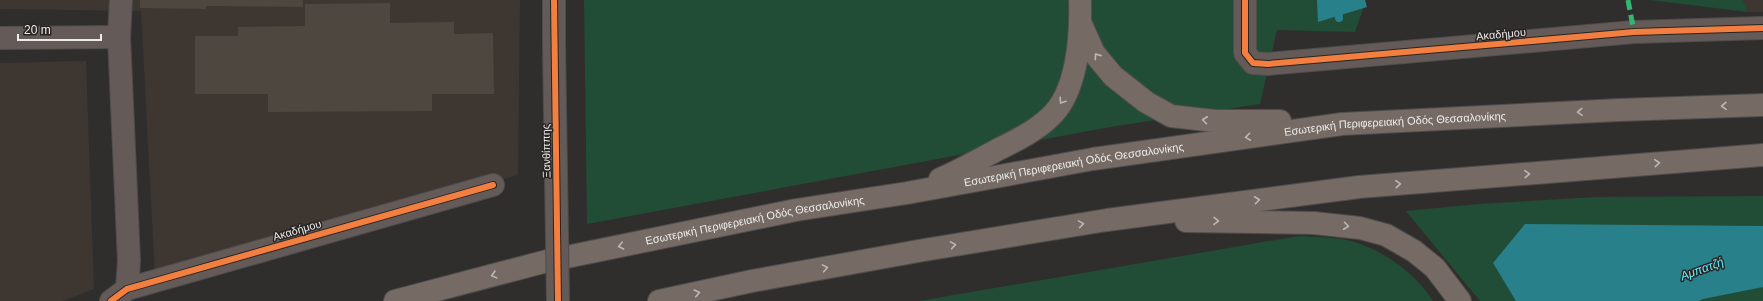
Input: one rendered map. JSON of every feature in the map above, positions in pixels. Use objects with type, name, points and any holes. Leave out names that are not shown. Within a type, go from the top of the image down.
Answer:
[{"type":"highway","points":[[907,193],[954,173],[1026,135],[1050,117],[1065,97],[1074,71],[1081,24],[1080,0]]},
{"type":"highway","points":[[1081,24],[1094,53],[1113,76],[1146,102],[1172,116],[1215,121],[1342,124]]},
{"type":"highway","name":"Εσωτερική Περιφερειακή Οδός Θεσσαλονίκης","points":[[395,301],[547,261],[796,210],[907,193],[1093,159],[1342,124],[1618,110],[1763,105]]},
{"type":"highway","points":[[659,301],[759,279],[1107,220],[1359,187],[1763,156]]},
{"type":"highway","points":[[1107,220],[1314,223],[1360,228],[1386,235],[1414,251],[1435,268],[1460,301]]},
{"type":"street","points":[[119,295],[129,261],[119,37],[121,0]]},
{"type":"street","name":"Ξανθίππης","points":[[554,0],[558,301]]},
{"type":"street","name":"Ακαδήμου","points":[[1245,0],[1245,52],[1253,63],[1268,64],[1634,32],[1763,28]]},
{"type":"street","points":[[0,38],[119,37]]},
{"type":"street","name":"Ακαδήμου","points":[[119,295],[493,185]]},
{"type":"shaded area","points":[[0,0],[520,0],[518,175],[155,277],[141,11],[0,9]]},
{"type":"shaded area","points":[[1743,0],[1763,0],[1763,12],[1748,12]]},
{"type":"shaded area","points":[[86,61],[94,289],[63,301],[0,301],[0,63]]},
{"type":"green space","points":[[584,0],[1366,0],[1355,32],[1277,30],[1260,104],[1110,127],[587,224]]},
{"type":"green space","points":[[1650,0],[1743,0],[1748,12]]},
{"type":"green space","points":[[1763,196],[1763,301],[1480,301],[1406,211],[1479,204],[1596,197]]},
{"type":"green space","points":[[1299,236],[1348,240],[1366,246],[1388,258],[1409,273],[1418,281],[1433,301],[919,301]]},
{"type":"water","points":[[1317,0],[1365,0],[1367,7],[1318,22]]},
{"type":"water","name":"Αμπατζή","points":[[1525,224],[1763,226],[1763,287],[1698,301],[1516,301],[1493,263]]},
{"type":"building","points":[[140,0],[303,0],[303,7],[206,6],[206,9],[140,8]]},
{"type":"building","points":[[390,3],[390,23],[454,22],[454,34],[493,33],[494,94],[432,94],[432,111],[268,112],[268,94],[195,94],[195,36],[238,36],[238,27],[305,26],[305,4]]},
{"type":"waterway","points":[[1337,0],[1339,18]]},
{"type":"marked path","points":[[1628,0],[1634,32]]},
{"type":"cycle path","points":[[554,0],[558,301]]},
{"type":"cycle path","points":[[1245,0],[1245,53],[1253,63],[1268,64],[1634,32],[1763,28]]},
{"type":"cycle path","points":[[111,301],[127,289],[493,185]]}]
